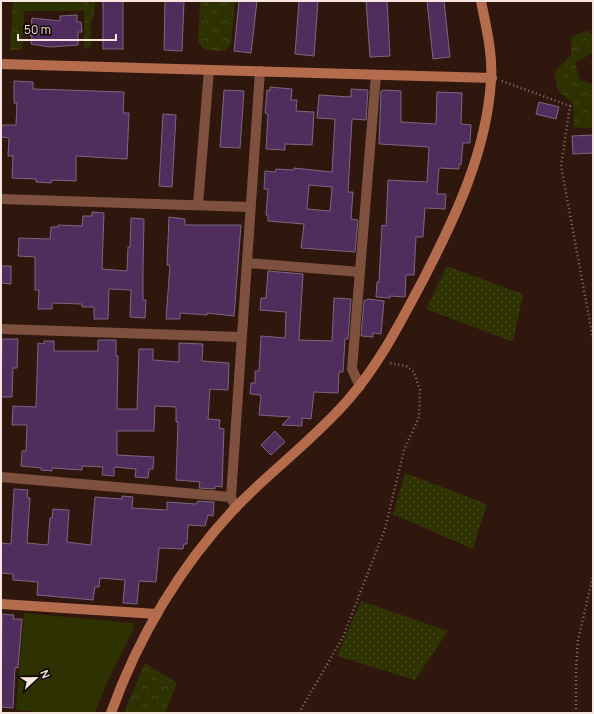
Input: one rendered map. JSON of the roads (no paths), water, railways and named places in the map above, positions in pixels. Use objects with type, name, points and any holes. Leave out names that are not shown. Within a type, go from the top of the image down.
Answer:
[{"type":"street","points":[[111,713],[136,652],[157,614],[193,559],[236,508],[323,426],[360,386],[378,361],[403,321],[443,243],[479,151],[488,112],[492,78],[489,45],[481,1]]},
{"type":"street","points":[[1,64],[492,78]]},
{"type":"street","points":[[198,205],[209,70]]},
{"type":"street","points":[[236,508],[231,497],[260,71]]},
{"type":"street","points":[[360,386],[352,369],[376,75]]},
{"type":"street","points":[[1,199],[250,207]]},
{"type":"street","points":[[247,263],[360,272]]},
{"type":"street","points":[[1,329],[241,337]]},
{"type":"street","points":[[1,477],[231,497]]},
{"type":"street","points":[[1,604],[157,614]]}]
